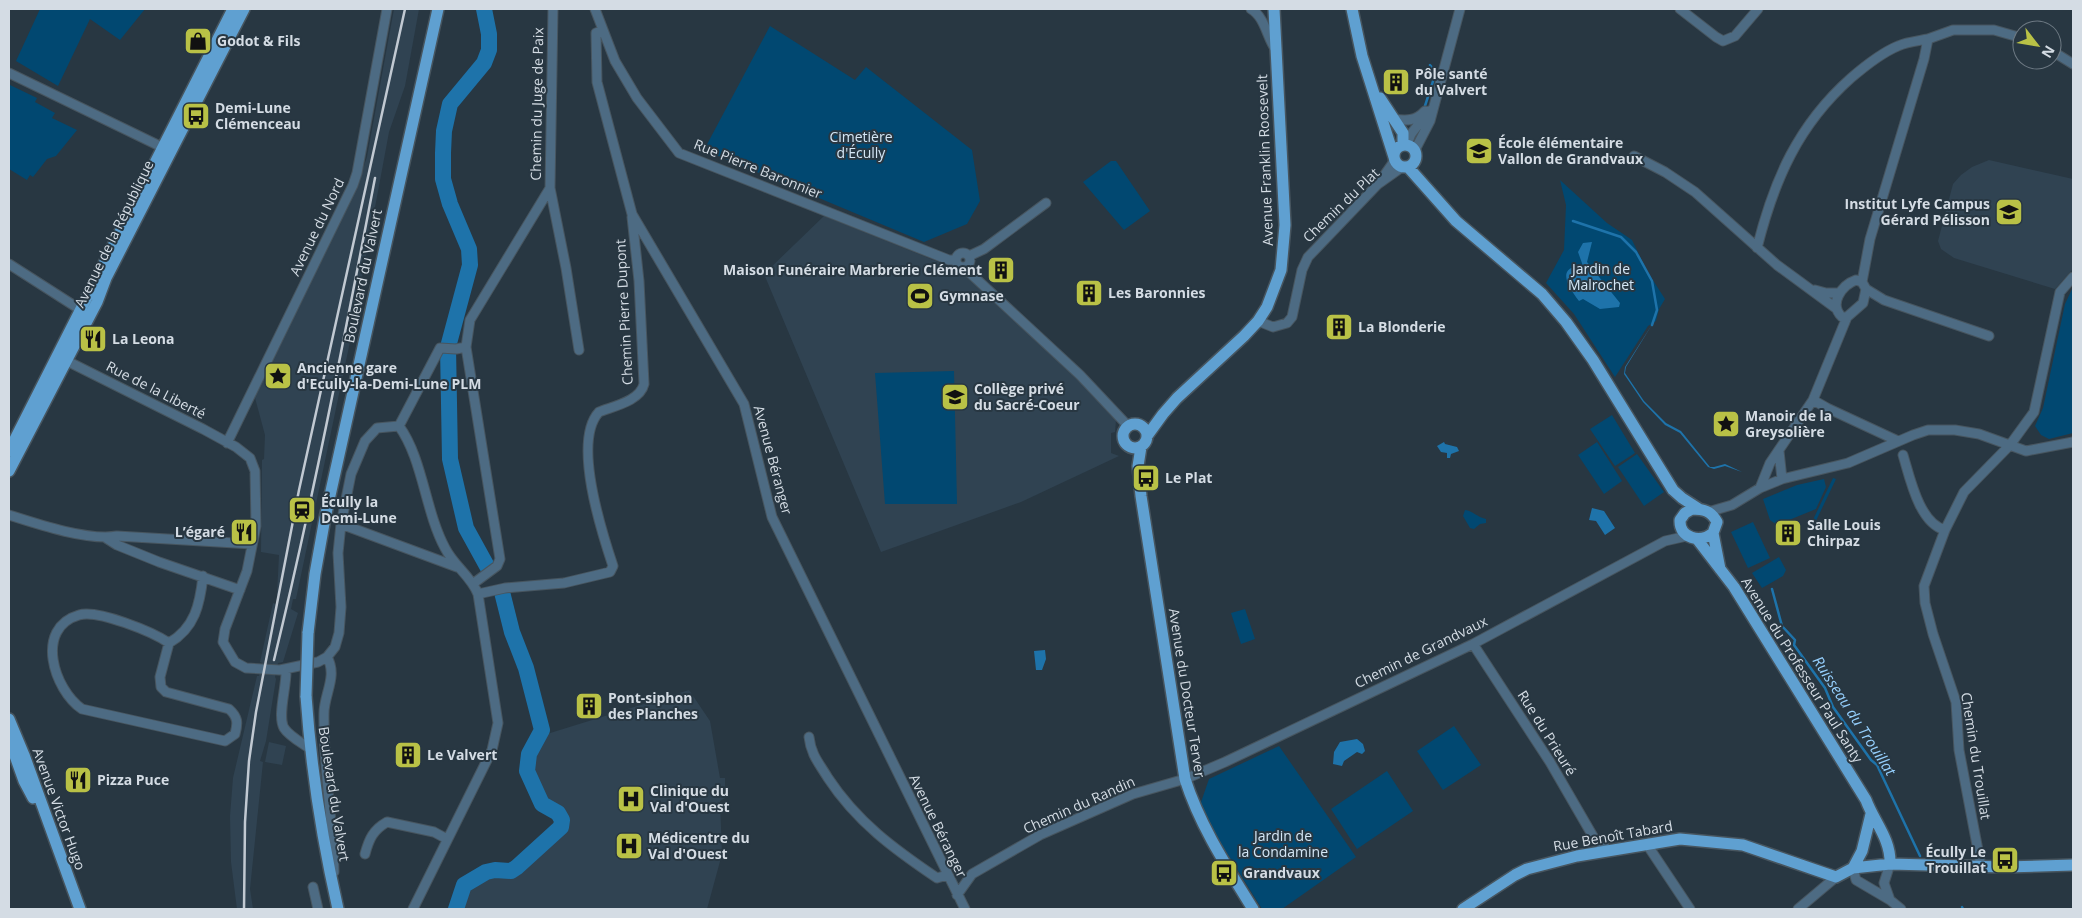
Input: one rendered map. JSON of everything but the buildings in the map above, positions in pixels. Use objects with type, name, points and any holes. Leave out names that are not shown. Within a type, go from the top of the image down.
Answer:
[{"type":"main road","name":"Avenue de la République","points":[[167,149],[233,9]]},
{"type":"main road","name":"Avenue de la République","points":[[9,471],[65,360],[81,310],[244,9]]},
{"type":"main road","name":"Boulevard du Valvert","points":[[338,908],[315,792],[309,748],[306,696],[308,634],[313,589],[325,518],[438,9]]},
{"type":"main road","name":"Avenue Franklin Roosevelt","points":[[1147,436],[1163,414],[1193,382],[1244,336],[1258,320],[1267,307],[1281,270],[1284,245],[1274,9]]},
{"type":"main road","points":[[1352,9],[1362,56],[1403,163]]},
{"type":"main road","points":[[1373,88],[1403,133],[1408,146],[1417,157],[1403,163]]},
{"type":"main road","points":[[1408,146],[1395,150],[1403,163],[1427,187],[1456,221],[1542,294],[1566,322],[1593,360],[1674,490],[1682,498],[1712,514],[1715,528],[1706,538],[1692,537],[1681,520],[1674,490]]},
{"type":"main road","name":"Avenue de la République","points":[[9,451],[65,360]]},
{"type":"main road","name":"Avenue Franklin Roosevelt","points":[[1134,425],[1163,414]]},
{"type":"main road","points":[[1134,425],[1145,429],[1147,436],[1141,447],[1137,448],[1129,447],[1122,436],[1123,432],[1134,425]]},
{"type":"main road","name":"Avenue du Docteur Terver","points":[[1129,447],[1138,466]]},
{"type":"main road","name":"Avenue du Docteur Terver","points":[[1141,447],[1138,466],[1141,496],[1184,778],[1198,814],[1253,909]]},
{"type":"main road","points":[[1681,520],[1689,511],[1704,510]]},
{"type":"main road","name":"Avenue du Professeur Paul Santy","points":[[1715,528],[1720,568]]},
{"type":"main road","name":"Avenue du Professeur Paul Santy","points":[[1692,537],[1720,568],[1866,800],[1871,814],[1887,841],[1890,864]]},
{"type":"main road","name":"Avenue Victor Hugo","points":[[9,719],[24,754],[80,909]]},
{"type":"main road","name":"Avenue Victor Hugo","points":[[9,739],[74,909]]},
{"type":"main road","points":[[1853,868],[1862,851],[1871,814]]},
{"type":"main road","name":"Rue Benoît Tabard","points":[[1463,909],[1478,905],[1527,869],[1595,852],[1680,839],[1743,845],[1836,877]]},
{"type":"main road","points":[[1836,877],[1853,868],[1890,864],[1981,866],[2073,865]]},
{"type":"street","name":"Avenue du Nord","points":[[227,443],[358,173],[387,9]]},
{"type":"street","name":"Chemin du Juge de Paix","points":[[477,581],[497,566],[500,558],[466,347],[470,320],[550,188],[553,9]]},
{"type":"street","name":"Rue Pierre Baronnier","points":[[596,9],[615,61],[637,98],[679,153],[949,260],[956,260]]},
{"type":"street","points":[[1251,9],[1263,22],[1270,41],[1276,50]]},
{"type":"street","points":[[1408,146],[1428,127],[1460,9]]},
{"type":"street","points":[[1680,9],[1723,41],[1735,36],[1758,9]]},
{"type":"street","name":"Avenue Béranger","points":[[603,30],[596,33],[596,82],[632,214],[744,404],[772,517],[957,895]]},
{"type":"street","points":[[1757,248],[1772,194],[1782,170],[1811,119],[1836,91],[1868,64],[1898,46],[1953,30],[1994,30],[2012,35]]},
{"type":"street","points":[[1863,303],[1861,284],[1865,260],[1924,59],[1928,38]]},
{"type":"street","points":[[2062,57],[2073,64]]},
{"type":"street","points":[[9,73],[167,149]]},
{"type":"street","points":[[1394,119],[1406,121],[1418,118],[1436,97]]},
{"type":"street","points":[[1634,156],[1665,172],[1695,192],[1777,265],[1841,313]]},
{"type":"street","name":"Chemin du Plat","points":[[1258,320],[1273,328],[1287,323],[1292,317],[1302,270],[1308,257],[1378,184],[1403,163]]},
{"type":"street","points":[[550,188],[566,268],[579,350]]},
{"type":"street","points":[[969,256],[984,249],[1046,203]]},
{"type":"street","name":"Chemin Pierre Dupont","points":[[482,593],[505,588],[564,583],[610,572],[614,566],[602,532],[590,479],[589,444],[595,416],[599,412],[636,396],[642,390],[644,384],[639,281],[632,214]]},
{"type":"street","points":[[969,256],[964,253],[959,254],[956,260],[958,266],[966,267],[971,274],[1134,425]]},
{"type":"street","points":[[966,267],[970,262],[969,256]]},
{"type":"street","points":[[9,264],[81,310]]},
{"type":"street","name":"Chemin du Trouillat","points":[[1981,866],[1959,750],[1956,702],[1933,634],[1925,603],[1924,586],[1945,530],[1964,492],[2010,445],[2034,412],[2060,292],[2073,276]]},
{"type":"street","points":[[1760,488],[1770,463],[1813,400],[1834,348],[1841,313],[1836,300],[1839,292],[1850,282],[1861,284],[1884,300],[1989,336]]},
{"type":"street","points":[[1810,289],[1826,293],[1839,292]]},
{"type":"street","points":[[1841,313],[1863,303],[1884,300]]},
{"type":"street","points":[[399,426],[440,348],[456,349],[466,347]]},
{"type":"street","name":"Rue de la Liberté","points":[[65,360],[203,429],[245,453],[254,467],[256,526],[247,572],[225,629],[223,642],[235,662],[246,668],[286,670],[318,662],[327,657]]},
{"type":"street","points":[[1813,400],[1898,441]]},
{"type":"street","points":[[334,889],[334,855],[325,750],[324,712],[332,677],[332,668],[327,657],[335,647],[339,633],[341,607],[338,553],[341,524],[351,474],[365,441],[377,428],[399,426]]},
{"type":"street","points":[[399,426],[408,438],[438,533],[456,566]]},
{"type":"street","points":[[1704,510],[1732,505],[1760,488],[1782,479],[1848,463],[1928,430],[1979,434],[2026,451],[2073,442]]},
{"type":"street","points":[[1779,451],[1782,479]]},
{"type":"street","points":[[1903,455],[1917,499],[1924,512],[1937,528],[1945,530]]},
{"type":"street","points":[[1715,528],[1732,505]]},
{"type":"street","points":[[9,516],[62,531],[106,538],[117,536],[252,544]]},
{"type":"street","name":"Chemin de Grandvaux","points":[[1668,540],[1681,520]]},
{"type":"street","points":[[341,524],[456,566],[477,581],[482,593],[498,723],[492,750],[413,909]]},
{"type":"street","name":"Chemin de Grandvaux","points":[[1184,778],[1225,762],[1473,644],[1668,540],[1692,537]]},
{"type":"street","points":[[106,538],[117,545],[240,590]]},
{"type":"street","points":[[169,643],[160,636],[139,628],[94,614],[79,614],[65,622],[55,634],[52,650],[54,668],[73,702],[82,709],[225,741],[234,734],[238,722],[235,715],[229,709],[166,692],[161,687],[160,677],[169,643],[182,636],[192,621],[200,598],[203,576]]},
{"type":"street","name":"Rue du Prieuré","points":[[1473,644],[1550,762],[1594,838]]},
{"type":"street","points":[[286,670],[287,680],[282,722],[287,732],[309,748]]},
{"type":"street","points":[[809,737],[811,752],[837,791],[863,822],[888,844],[937,878],[947,875]]},
{"type":"street","name":"Chemin du Randin","points":[[957,895],[972,874],[1040,835],[1133,794],[1184,778]]},
{"type":"street","points":[[365,854],[370,838],[377,828],[387,822],[434,832],[448,839]]},
{"type":"street","points":[[1594,838],[1608,850]]},
{"type":"street","points":[[1594,838],[1595,852]]},
{"type":"street","points":[[1649,843],[1650,849],[1690,909]]},
{"type":"street","points":[[1890,864],[1884,883],[1890,900]]},
{"type":"street","points":[[1853,868],[1856,880],[1890,900],[1901,909]]},
{"type":"street","points":[[1798,909],[1836,877]]},
{"type":"street","points":[[312,887],[318,909]]},
{"type":"street","points":[[957,895],[965,909]]},
{"type":"shaded area","points":[[394,9],[419,9],[405,86],[389,132],[351,337],[296,599],[293,599],[291,609],[298,613],[283,662],[278,663],[275,677],[266,741],[260,761],[263,762],[250,889],[253,909],[237,909],[231,862],[230,816],[233,778],[257,676],[259,676],[262,663],[260,662],[273,603],[278,605],[279,595],[277,595],[279,555],[261,552],[262,460],[264,459],[265,435],[254,394],[357,186],[367,157]]},
{"type":"shaded area","name":"Institut Lyfe Campus Gérard Pélisson","points":[[1989,160],[2073,179],[2073,269],[2055,289],[1954,258],[1941,249],[1938,241],[1953,184],[1972,167]]},
{"type":"shaded area","name":"Collège privé du Sacré-Coeur","points":[[824,216],[956,269],[968,277],[1074,375],[1116,420],[1115,432],[1111,433],[1111,453],[1119,456],[1021,502],[881,552],[764,274]]},
{"type":"shaded area","points":[[1592,242],[1587,262],[1620,303],[1619,307],[1600,309],[1583,299],[1579,301],[1568,284],[1566,278],[1569,270],[1574,267],[1583,266],[1578,252],[1583,243]]},
{"type":"shaded area","points":[[1653,323],[1626,367],[1625,373],[1644,401],[1666,423],[1681,431],[1710,467],[1725,464],[1742,472],[1725,466],[1714,469],[1708,467],[1680,433],[1665,425],[1643,402],[1624,374],[1625,367]]},
{"type":"shaded area","points":[[1444,442],[1445,444],[1457,447],[1459,451],[1451,454],[1450,458],[1447,458],[1447,453],[1441,452],[1437,446]]},
{"type":"shaded area","points":[[1592,508],[1604,511],[1615,528],[1605,535],[1596,521],[1589,520]]},
{"type":"shaded area","points":[[1045,650],[1046,659],[1042,670],[1036,670],[1034,651]]},
{"type":"shaded area","name":"Clinique du Val d'Ouest","points":[[689,690],[710,721],[720,778],[725,778],[725,798],[720,801],[722,854],[707,909],[459,909],[462,892],[466,887],[490,873],[514,872],[563,826],[562,815],[540,800],[529,764],[537,744],[547,734]]},
{"type":"shaded area","points":[[1357,739],[1363,744],[1365,751],[1362,754],[1357,752],[1344,761],[1342,766],[1333,764],[1334,752],[1340,742]]},
{"type":"shaded area","points":[[269,742],[286,746],[282,765],[265,762]]},
{"type":"green space","points":[[40,9],[145,9],[120,40],[90,19],[58,86],[16,61]]},
{"type":"green space","name":"Cimetière d'Écully","points":[[770,26],[855,80],[866,67],[972,150],[980,201],[967,224],[924,242],[704,150]]},
{"type":"green space","points":[[10,85],[37,98],[35,102],[55,113],[52,118],[77,130],[56,156],[47,159],[33,177],[30,175],[27,180],[9,169]]},
{"type":"green space","points":[[1111,161],[1116,161],[1150,211],[1124,230],[1083,182]]},
{"type":"green space","name":"Jardin de Malrochet","points":[[1560,180],[1607,223],[1632,240],[1647,271],[1665,299],[1659,309],[1656,321],[1648,326],[1615,377],[1574,314],[1546,283],[1564,250],[1566,205]]},
{"type":"green space","points":[[2073,287],[2073,433],[2049,439],[2041,435],[2035,426],[2043,408],[2065,304]]},
{"type":"green space","points":[[954,371],[957,504],[885,504],[875,373]]},
{"type":"green space","points":[[1612,415],[1635,453],[1615,466],[1590,429]]},
{"type":"green space","points":[[1597,442],[1622,481],[1604,494],[1578,455]]},
{"type":"green space","points":[[1637,454],[1664,492],[1644,506],[1618,467]]},
{"type":"green space","points":[[1833,478],[1836,479],[1814,525],[1811,524]]},
{"type":"green space","points":[[1824,479],[1826,487],[1816,509],[1777,525],[1770,520],[1763,499],[1797,485]]},
{"type":"green space","points":[[1465,510],[1486,519],[1486,523],[1480,524],[1474,529],[1470,528],[1463,516]]},
{"type":"green space","points":[[1753,522],[1770,558],[1748,568],[1731,532]]},
{"type":"green space","points":[[1779,557],[1786,570],[1783,576],[1762,588],[1752,573]]},
{"type":"green space","points":[[1245,609],[1255,639],[1241,644],[1231,613]]},
{"type":"green space","points":[[1454,726],[1481,765],[1443,790],[1417,751]]},
{"type":"green space","name":"Jardin de la Condamine","points":[[1279,746],[1356,857],[1282,909],[1262,909],[1213,831],[1200,805],[1209,779]]},
{"type":"green space","points":[[1387,771],[1413,811],[1357,849],[1331,809]]},
{"type":"waterway","points":[[484,9],[489,34],[489,50],[484,63],[450,104],[444,131],[443,179],[450,204],[469,249],[470,265],[448,347],[450,459],[466,528],[488,568]]},
{"type":"waterway","name":"Ruisseau du Trouillat","points":[[1424,109],[1435,75],[1435,71],[1430,65]]},
{"type":"waterway","name":"Ruisseau du Trouillat","points":[[1573,221],[1621,237],[1636,252],[1652,281],[1657,310],[1652,325]]},
{"type":"waterway","name":"Ruisseau du Trouillat","points":[[1772,589],[1782,626],[1795,640],[1794,645],[1825,688],[1833,707],[1871,760],[1877,765],[1920,856]]},
{"type":"waterway","points":[[456,909],[464,885],[486,872],[495,870],[511,871],[561,827],[562,820],[558,813],[542,804],[527,771],[529,754],[542,730],[526,668],[512,632],[502,592]]},
{"type":"railway","points":[[244,909],[245,822],[249,761],[256,712],[299,490],[405,9]]},
{"type":"railway","points":[[274,660],[315,480],[375,178]]},
{"type":"place","name":"Godot & Fils","points":[[198,41]]},
{"type":"place","name":"Pôle santé du Valvert","points":[[1396,82]]},
{"type":"place","name":"Demi-Lune Clémenceau","points":[[196,116]]},
{"type":"place","name":"École élémentaire Vallon de Grandvaux","points":[[1479,151]]},
{"type":"place","name":"Institut Lyfe Campus Gérard Pélisson","points":[[2009,212]]},
{"type":"place","name":"Maison Funéraire Marbrerie Clément","points":[[1001,270]]},
{"type":"place","name":"Les Baronnies","points":[[1089,293]]},
{"type":"place","name":"Gymnase","points":[[920,296]]},
{"type":"place","name":"La Blonderie","points":[[1339,327]]},
{"type":"place","name":"La Leona","points":[[93,339]]},
{"type":"place","name":"Ancienne gare d'Ecully-la-Demi-Lune PLM","points":[[278,376]]},
{"type":"place","name":"Collège privé du Sacré-Coeur","points":[[955,397]]},
{"type":"place","name":"Manoir de la Greysolière","points":[[1726,424]]},
{"type":"place","name":"Le Plat","points":[[1146,478]]},
{"type":"place","name":"Écully la Demi-Lune","points":[[302,510]]},
{"type":"place","name":"L’égaré","points":[[244,532]]},
{"type":"place","name":"Salle Louis Chirpaz","points":[[1788,533]]},
{"type":"place","name":"Pont-siphon des Planches","points":[[589,706]]},
{"type":"place","name":"Le Valvert","points":[[408,755]]},
{"type":"place","name":"Pizza Puce","points":[[78,780]]},
{"type":"place","name":"Clinique du Val d'Ouest","points":[[631,799]]},
{"type":"place","name":"Médicentre du Val d'Ouest","points":[[629,846]]},
{"type":"place","name":"Écully Le Trouillat","points":[[2005,860]]},
{"type":"place","name":"Grandvaux","points":[[1224,873]]}]
